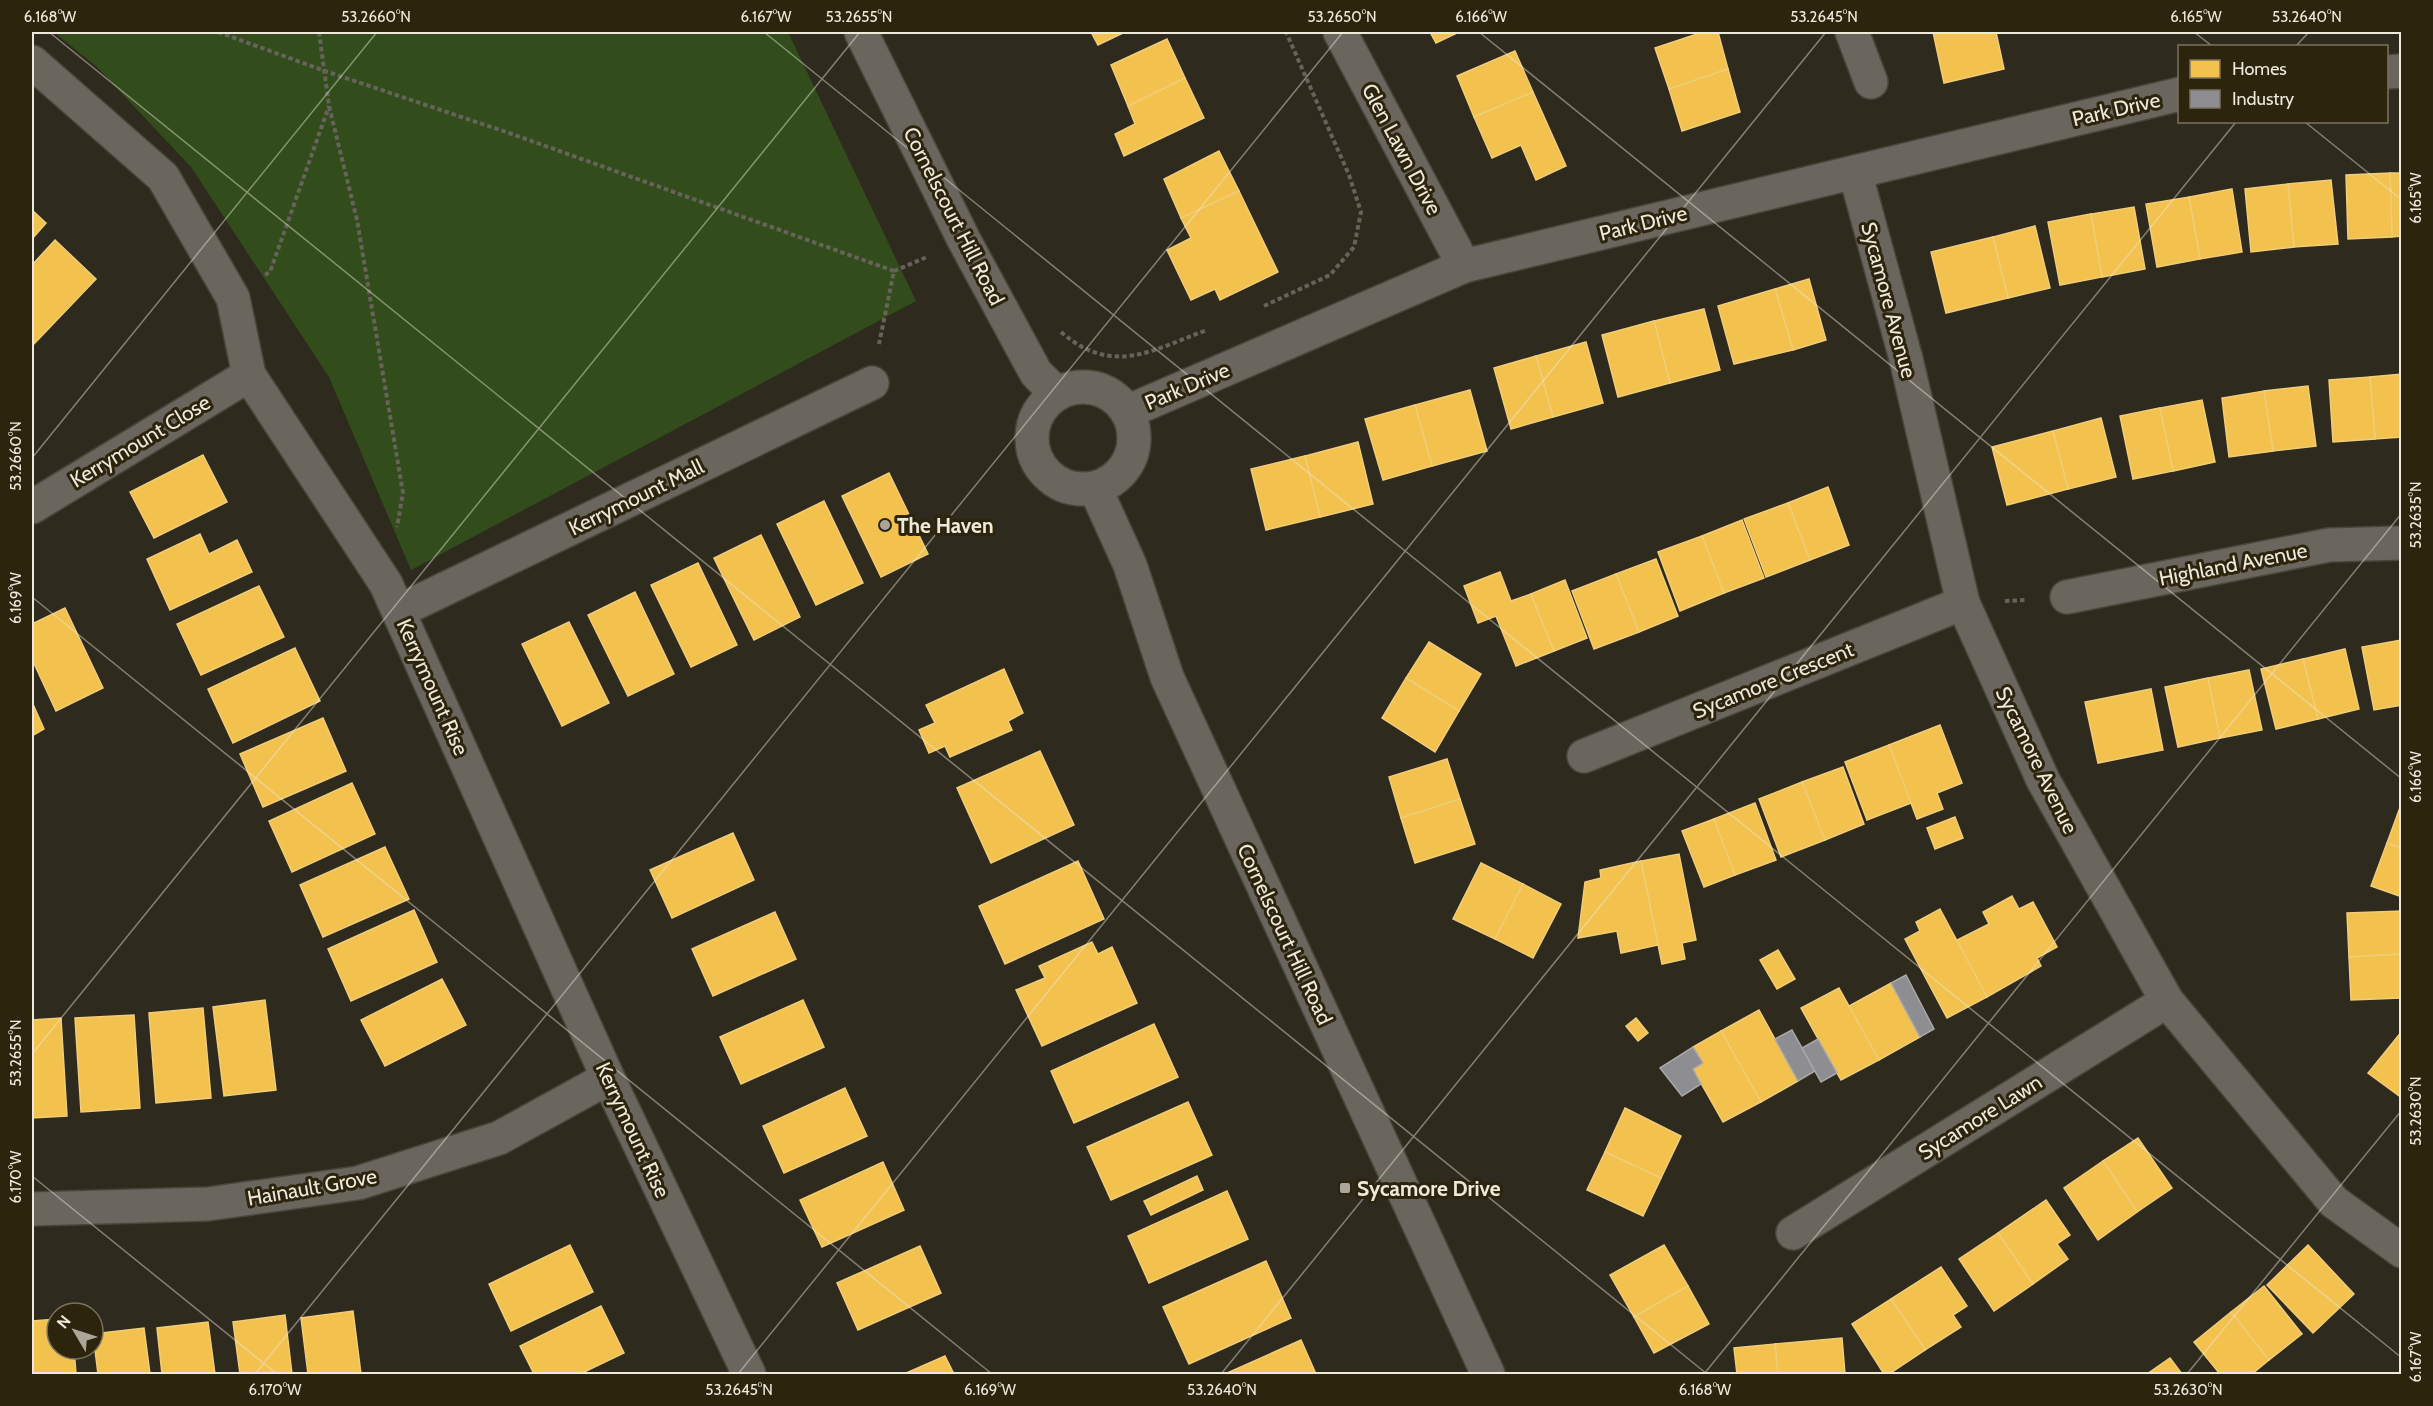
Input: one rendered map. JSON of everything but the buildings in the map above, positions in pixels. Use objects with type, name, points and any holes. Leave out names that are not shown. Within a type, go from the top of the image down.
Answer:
[{"type":"street","name":"Cornelscourt Hill Road","points":[[861,32],[964,240],[1036,373],[1057,394]]},
{"type":"street","name":"Glen Lawn Drive","points":[[1340,32],[1464,266]]},
{"type":"street","points":[[1852,32],[1871,82]]},
{"type":"street","name":"Kerrymount Rise","points":[[32,62],[163,177],[233,298],[249,375],[393,598],[608,1078],[749,1374]]},
{"type":"street","name":"Park Drive","points":[[1127,412],[1464,266],[2178,94]]},
{"type":"street","name":"Sycamore Avenue","points":[[1855,172],[1906,359],[1963,603],[2043,780],[2167,1001],[2334,1202],[2402,1251]]},
{"type":"street","name":"Kerrymount Close","points":[[32,507],[249,375]]},
{"type":"street","name":"Kerrymount Mall","points":[[393,598],[872,383]]},
{"type":"street","points":[[1088,387],[1104,391],[1117,399],[1127,412],[1133,427],[1134,442],[1130,458],[1122,471],[1110,481],[1095,488],[1079,489],[1063,485],[1050,477],[1039,464],[1033,449],[1032,433],[1036,418],[1044,404],[1057,394],[1072,388],[1088,387]]},
{"type":"street","name":"Cornelscourt Hill Road","points":[[1095,488],[1130,565],[1167,677],[1488,1374]]},
{"type":"street","name":"Highland Avenue","points":[[2067,597],[2329,545],[2402,543]]},
{"type":"street","name":"Sycamore Crescent","points":[[1584,756],[1963,603]]},
{"type":"street","name":"Sycamore Lawn","points":[[1793,1233],[2167,1001]]},
{"type":"street","name":"Hainault Grove","points":[[32,1209],[208,1204],[358,1184],[500,1138],[608,1078]]},
{"type":"path","points":[[218,32],[325,71],[524,138],[894,271],[964,240]]},
{"type":"path","points":[[320,32],[330,105],[357,220],[403,493],[393,598]]},
{"type":"path","points":[[1259,308],[1330,275],[1354,247],[1361,212],[1349,175],[1286,32]]},
{"type":"path","points":[[233,298],[270,272],[330,105]]},
{"type":"path","points":[[872,383],[894,271]]},
{"type":"path","points":[[1056,326],[1063,334],[1100,356],[1131,357],[1218,326]]},
{"type":"path","points":[[1963,603],[2067,597]]},
{"type":"green space","points":[[54,32],[788,32],[916,301],[411,570],[329,377],[191,167],[97,67]]},
{"type":"place","name":"The Haven","points":[[885,525]]},
{"type":"place","name":"Sycamore Drive","points":[[1345,1188]]}]
